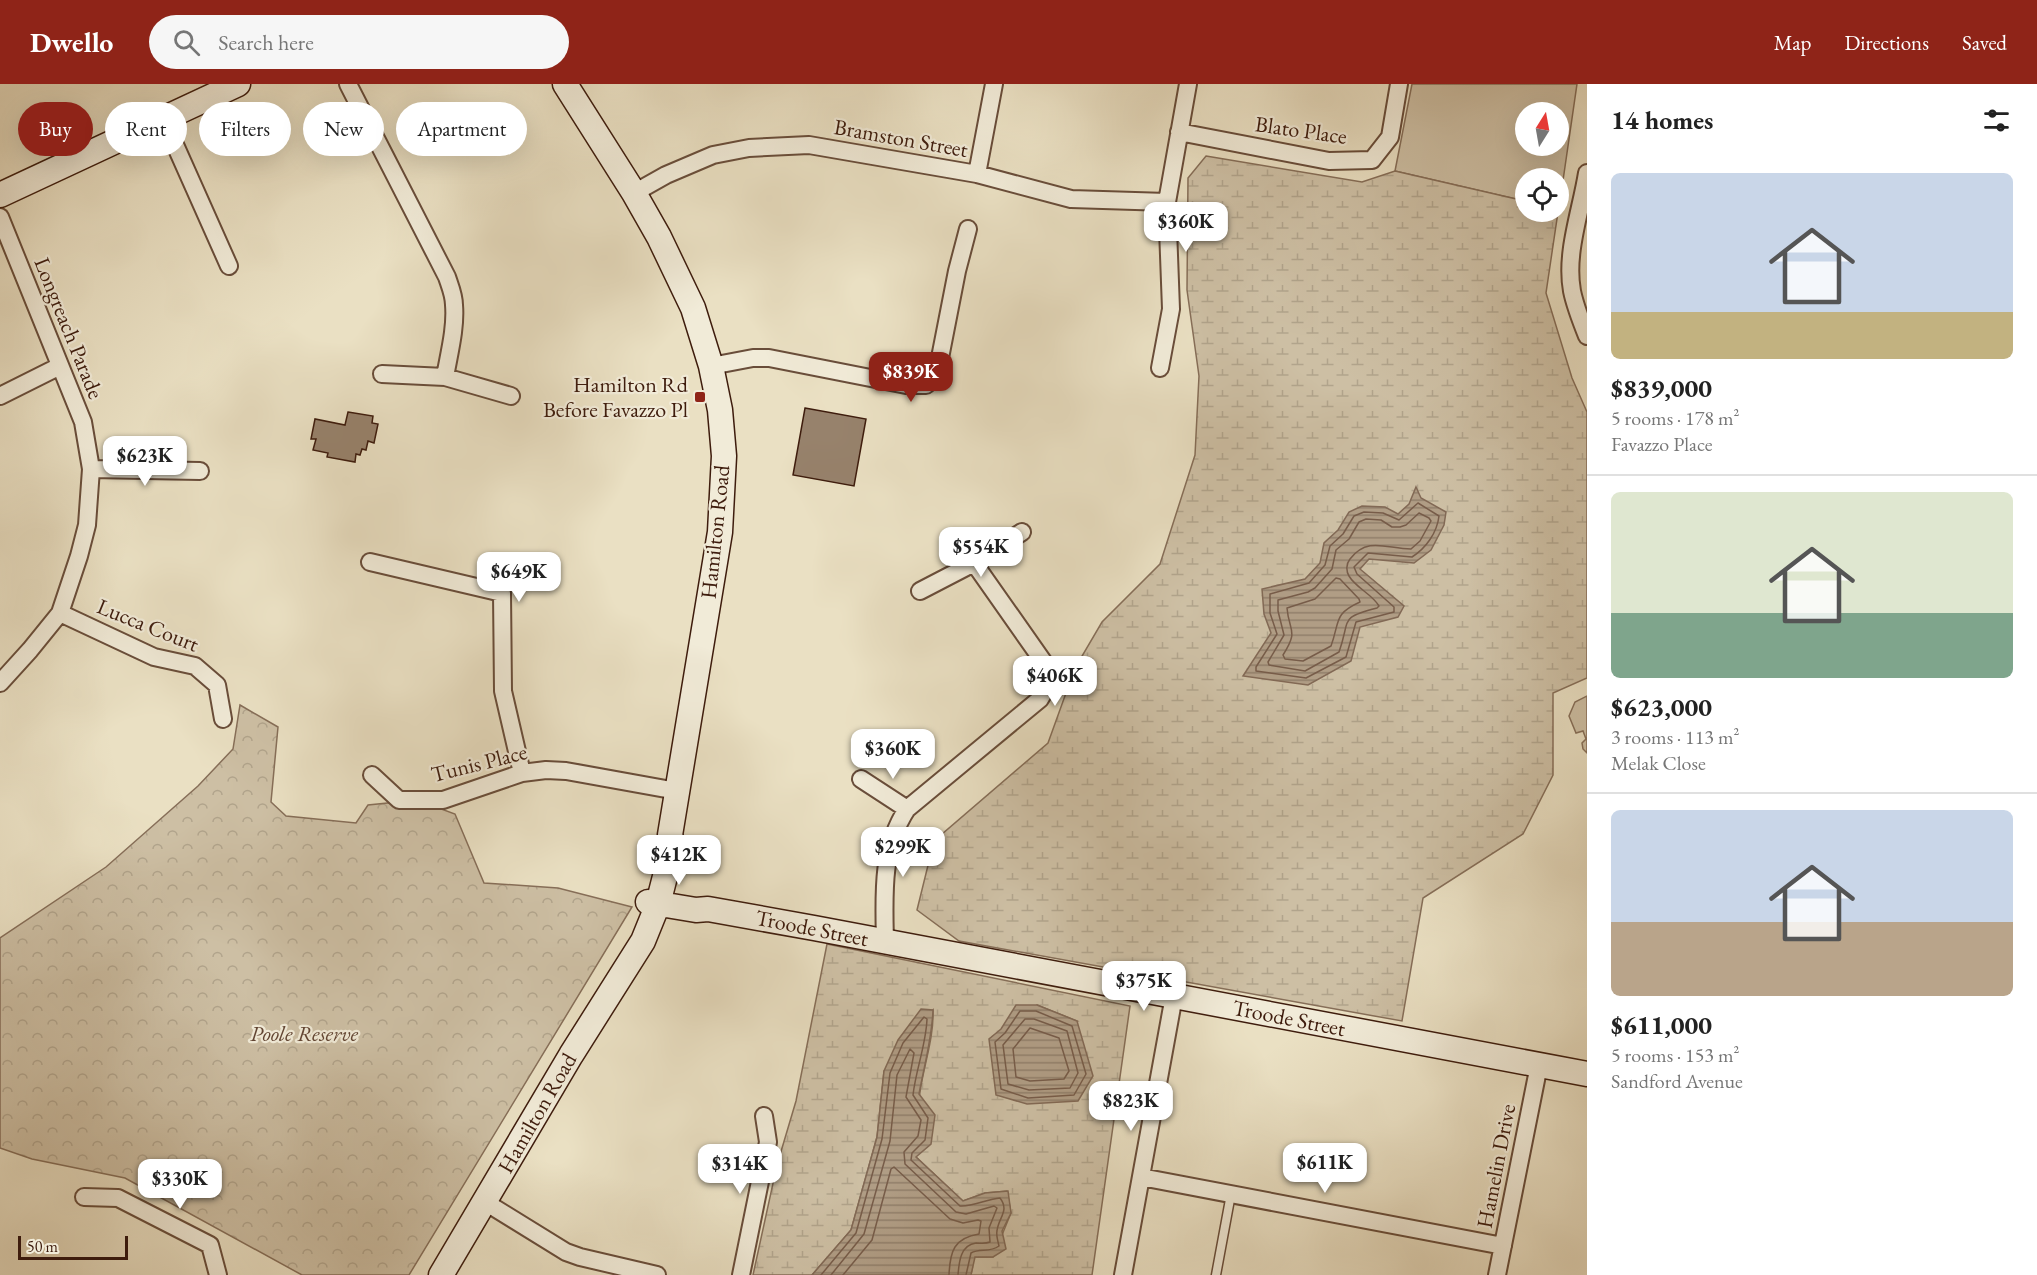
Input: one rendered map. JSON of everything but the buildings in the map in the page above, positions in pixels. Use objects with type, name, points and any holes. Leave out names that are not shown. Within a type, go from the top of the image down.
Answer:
[{"type":"main road","points":[[187,109],[238,84]]},
{"type":"main road","name":"Hamilton Road","points":[[441,1275],[571,1055],[643,941],[654,897],[663,843],[670,835],[720,532],[723,498],[723,441],[720,410],[711,366],[693,308],[659,237],[634,193],[565,84]]},
{"type":"main road","points":[[0,195],[105,147]]},
{"type":"main road","name":"Troode Street","points":[[654,897],[696,910],[708,909],[1587,1074]]},
{"type":"street","points":[[348,84],[447,277],[452,291],[453,322],[445,377]]},
{"type":"street","points":[[977,174],[994,84]]},
{"type":"street","points":[[1160,368],[1172,309],[1167,202],[1188,84]]},
{"type":"street","name":"Blato Place","points":[[1179,132],[1329,161],[1372,160],[1390,137],[1399,84]]},
{"type":"street","name":"Bramston Street","points":[[634,193],[688,164],[713,155],[749,148],[809,145],[977,174],[1071,200],[1167,202]]},
{"type":"street","points":[[180,156],[229,266]]},
{"type":"street","points":[[1587,173],[1585,200],[1572,249],[1570,270],[1572,290],[1587,336]]},
{"type":"street","name":"Longreach Parade","points":[[0,218],[83,422],[91,468],[87,525],[80,556],[60,613],[0,683]]},
{"type":"street","points":[[711,366],[753,358],[769,358],[906,385],[926,385],[933,378],[939,363],[955,280],[968,229]]},
{"type":"street","points":[[0,396],[60,366]]},
{"type":"street","points":[[382,374],[445,377],[512,396]]},
{"type":"street","points":[[91,468],[200,471]]},
{"type":"street","points":[[920,591],[974,563],[1022,532]]},
{"type":"street","points":[[370,562],[502,593],[503,690],[522,773]]},
{"type":"street","points":[[885,942],[886,863],[898,823],[907,809],[1040,699],[1048,682],[1045,664],[974,563]]},
{"type":"street","name":"Lucca Court","points":[[60,613],[154,657],[195,666],[217,685],[223,719]]},
{"type":"street","name":"Tunis Place","points":[[372,775],[399,800],[443,800],[522,773],[546,770],[566,771],[677,791]]},
{"type":"street","points":[[861,779],[907,809]]},
{"type":"street","points":[[1123,1275],[1174,996]]},
{"type":"street","name":"Hamelin Drive","points":[[1497,1275],[1539,1065]]},
{"type":"street","points":[[741,1275],[768,1142],[764,1116]]},
{"type":"street","points":[[1141,1177],[1503,1246]]},
{"type":"street","points":[[84,1197],[118,1198],[210,1245],[218,1275]]},
{"type":"street","points":[[485,1202],[567,1252],[657,1275]]},
{"type":"lane","points":[[1216,1275],[1231,1194]]},
{"type":"green space","points":[[1412,84],[1577,84],[1569,139],[1569,102],[1515,102],[1515,156],[1567,156],[1565,168],[1515,168],[1515,199],[1395,171]]},
{"type":"green space","points":[[1206,156],[1362,182],[1395,171],[1515,199],[1515,222],[1557,222],[1546,293],[1572,378],[1587,412],[1587,678],[1553,693],[1553,775],[1523,834],[1423,898],[1402,1021],[959,941],[917,910],[934,841],[1048,743],[1075,668],[1102,622],[1160,564],[1195,455],[1199,376],[1187,290],[1188,178]]},
{"type":"green space","points":[[1587,696],[1587,753],[1583,749],[1582,743],[1586,739],[1583,731],[1576,733],[1569,716],[1575,702]]},
{"type":"green space","name":"Poole Reserve","points":[[240,705],[278,727],[271,802],[286,816],[356,823],[368,805],[417,800],[455,814],[484,883],[558,888],[632,907],[409,1275],[302,1275],[125,1178],[32,1159],[0,1148],[0,938],[106,867],[198,786],[233,749]]},
{"type":"green space","points":[[827,944],[1130,1006],[1092,1275],[971,1275],[974,1257],[993,1257],[1011,1213],[1007,1191],[985,1193],[963,1201],[916,1157],[919,1100],[930,1041],[933,1010],[884,1071],[877,1137],[851,1230],[812,1275],[753,1275],[777,1165],[796,1101]],"holes":[[[1037,1005],[1077,1021],[989,1039]]]},
{"type":"water","points":[[1416,487],[1421,498],[1446,512],[1444,525],[1431,550],[1414,563],[1369,559],[1360,569],[1404,606],[1398,617],[1360,627],[1351,661],[1308,685],[1243,676],[1271,633],[1264,614],[1262,589],[1305,579],[1320,563],[1324,543],[1338,530],[1349,512],[1362,506],[1385,507],[1398,514],[1409,504]]},
{"type":"water","points":[[1016,1005],[1037,1005],[1077,1021],[1093,1076],[1078,1101],[1027,1104],[996,1095],[989,1039],[1001,1029]]},
{"type":"water","points":[[921,1009],[933,1010],[919,1094],[935,1115],[931,1144],[916,1157],[963,1201],[985,1193],[1008,1191],[1011,1213],[1002,1231],[1006,1249],[993,1257],[975,1257],[971,1275],[812,1275],[851,1230],[877,1137],[884,1071],[898,1040]]},
{"type":"place","name":"Hamilton Rd Before Favazzo Pl","points":[[700,397]]}]
